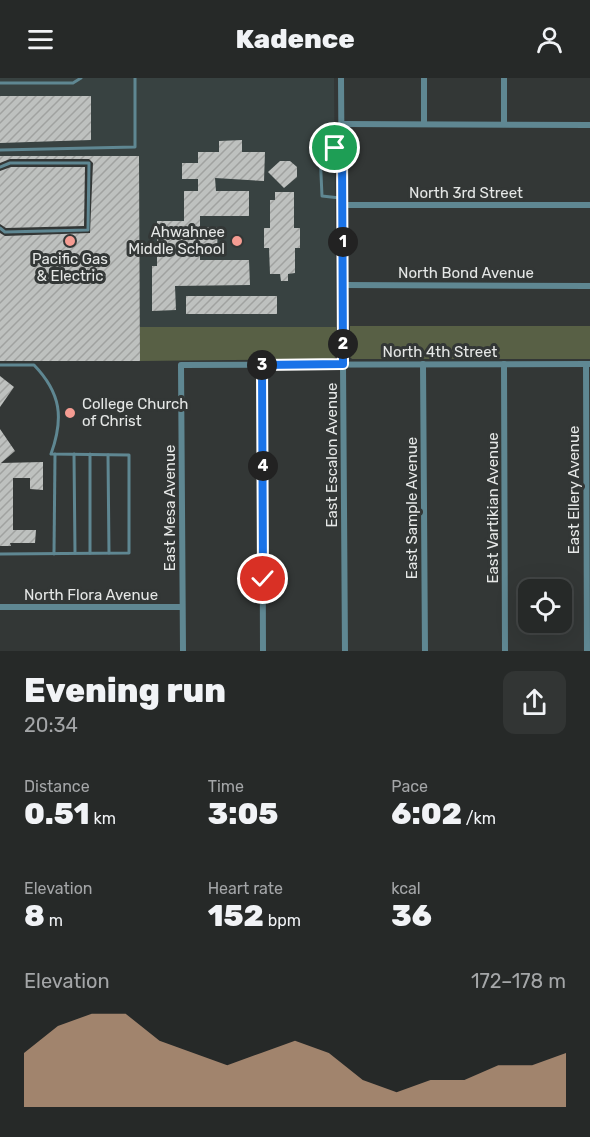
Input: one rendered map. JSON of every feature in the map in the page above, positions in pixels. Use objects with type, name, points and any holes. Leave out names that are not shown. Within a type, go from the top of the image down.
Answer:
[{"type":"street","name":"East Escalon Avenue","points":[[341,78],[345,651]]},
{"type":"street","points":[[424,78],[424,124]]},
{"type":"street","points":[[504,78],[504,124]]},
{"type":"street","points":[[342,124],[590,124]]},
{"type":"street","name":"North 3rd Street","points":[[342,201],[590,205]]},
{"type":"street","name":"North Bond Avenue","points":[[343,285],[590,286]]},
{"type":"street","name":"East Sample Avenue","points":[[423,364],[425,651]]},
{"type":"street","name":"East Vartikian Avenue","points":[[504,364],[505,651]]},
{"type":"street","name":"North 4th Street","points":[[181,365],[588,364]]},
{"type":"street","name":"East Ellery Avenue","points":[[587,651],[588,364]]},
{"type":"street","name":"East Mesa Avenue","points":[[181,365],[183,651]]},
{"type":"street","points":[[262,365],[263,651]]},
{"type":"street","name":"North Flora Avenue","points":[[0,607],[182,607]]},
{"type":"lane","points":[[0,78],[0,83],[73,83],[81,78]]},
{"type":"lane","points":[[0,150],[135,147],[135,78]]},
{"type":"lane","points":[[342,148],[324,148],[320,152],[321,194],[325,198],[342,201]]},
{"type":"lane","points":[[0,167],[10,163],[89,163],[88,230],[5,232],[0,228]]},
{"type":"lane","points":[[0,365],[34,365],[45,376],[55,395],[60,422],[51,454],[129,455],[129,553],[0,554]]},
{"type":"lane","points":[[54,554],[55,454]]},
{"type":"lane","points":[[74,454],[75,553]]},
{"type":"lane","points":[[90,454],[90,553]]},
{"type":"lane","points":[[108,454],[109,553]]},
{"type":"shaded area","name":"Ahwahnee Middle School","points":[[0,78],[334,78],[336,327],[140,327],[139,156],[0,156]]},
{"type":"green space","points":[[350,326],[590,326],[590,359],[352,359],[350,357]]},
{"type":"green space","points":[[140,327],[336,327],[336,357],[333,359],[140,361]]},
{"type":"building","points":[[0,96],[91,96],[91,140],[0,143]]},
{"type":"building","points":[[242,140],[242,152],[265,152],[264,181],[215,178],[216,191],[249,191],[249,216],[200,216],[200,227],[218,227],[217,249],[200,250],[200,260],[249,260],[250,285],[175,286],[176,310],[152,311],[152,266],[157,266],[157,221],[184,221],[184,191],[198,191],[198,179],[182,179],[182,163],[198,163],[198,152],[219,152],[219,141]]},
{"type":"building","name":"Pacific Gas & Electric","points":[[0,156],[139,156],[140,361],[0,361],[0,233],[5,236],[90,233],[93,163],[89,159],[10,159],[0,163]]},
{"type":"building","points":[[280,161],[290,161],[297,167],[297,177],[284,188],[268,172]]},
{"type":"building","points":[[11,167],[85,167],[84,226],[6,228],[0,224],[0,171]]},
{"type":"building","points":[[275,192],[294,192],[294,228],[300,228],[300,248],[295,248],[295,273],[288,274],[288,281],[281,281],[280,274],[270,274],[269,248],[264,248],[264,228],[270,228],[270,200],[275,200]]},
{"type":"building","points":[[186,296],[277,296],[277,314],[186,314]]},
{"type":"building","points":[[0,376],[14,387],[0,407]]},
{"type":"building","points":[[0,429],[15,451],[1,463],[43,462],[43,490],[30,489],[30,478],[13,478],[13,530],[36,530],[35,543],[10,543],[11,546],[0,546]]},
{"type":"place","name":"Pacific Gas & Electric","points":[[70,241]]},
{"type":"place","name":"Ahwahnee Middle School","points":[[237,241]]},
{"type":"place","name":"College Church of Christ","points":[[70,413]]},
{"type":"route","points":[[263,579],[262,365],[343,364],[342,148],[335,148]]}]
